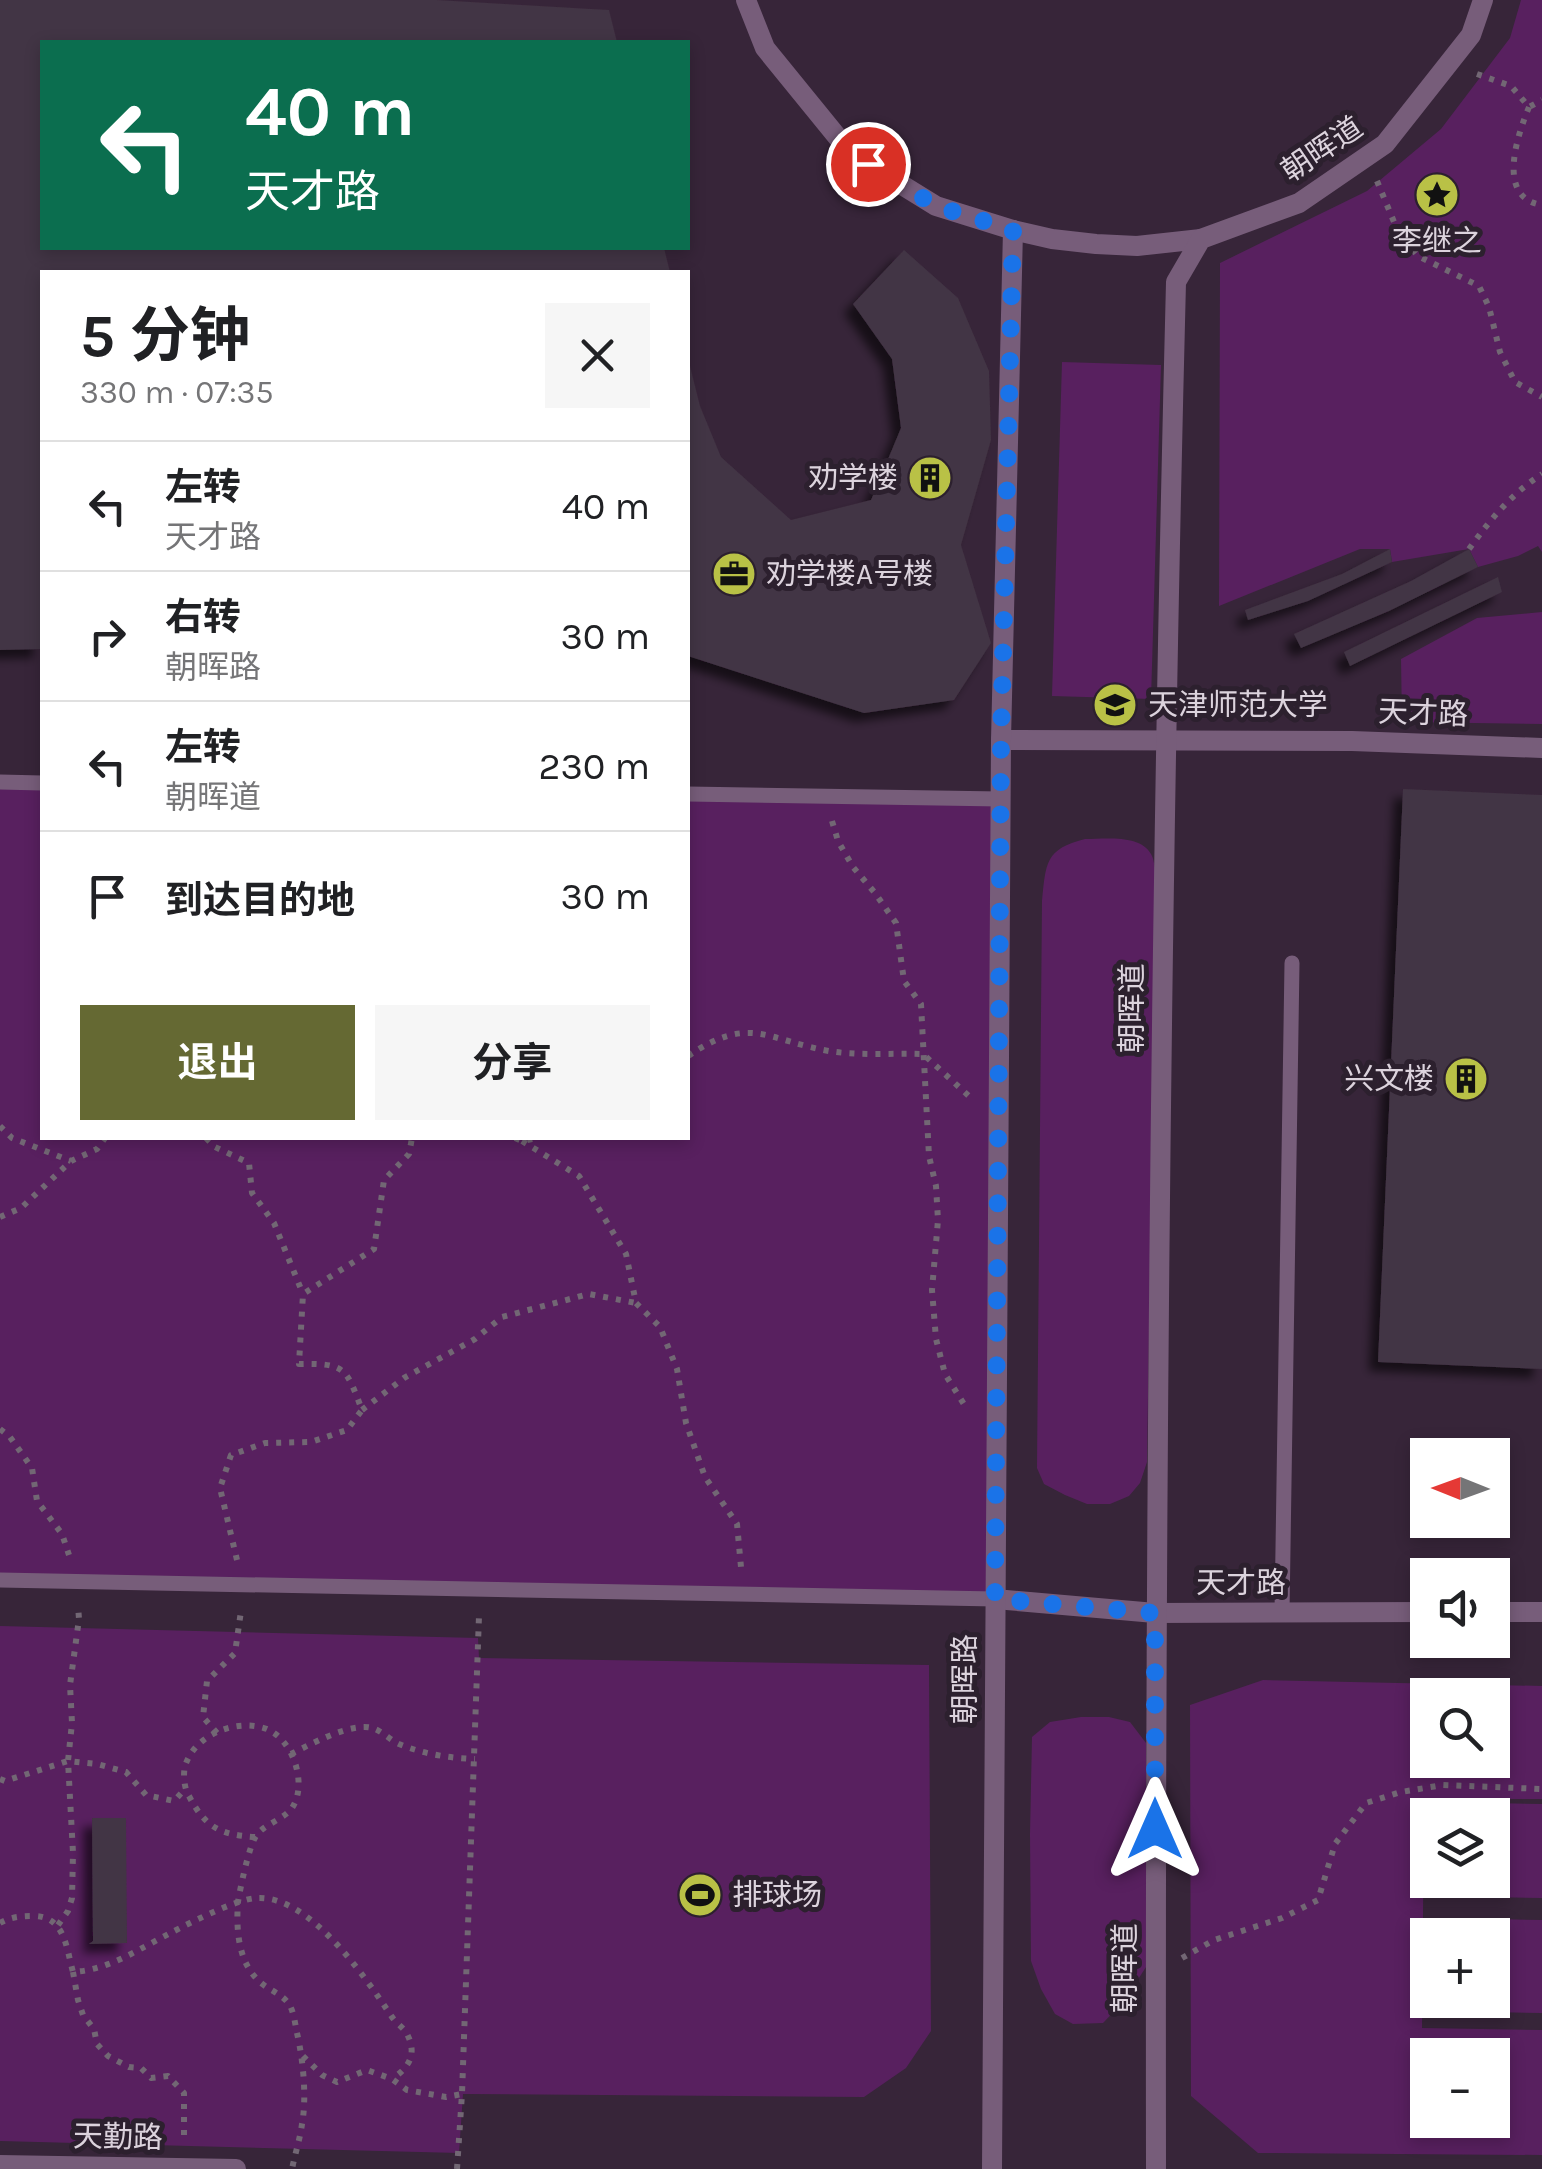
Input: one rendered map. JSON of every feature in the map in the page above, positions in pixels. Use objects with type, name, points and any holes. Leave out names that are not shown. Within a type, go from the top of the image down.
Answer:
[{"type":"street","points":[[746,0],[766,48],[838,139],[868,164],[936,206],[1052,238],[1137,246],[1201,238]]},
{"type":"street","name":"朝晖道","points":[[1156,2169],[1155,1613],[1164,740],[1176,282],[1201,238],[1299,204],[1385,144],[1471,35],[1483,0]]},
{"type":"street","name":"朝晖路","points":[[992,2169],[1001,740],[1013,230]]},
{"type":"street","name":"天才路","points":[[1001,740],[1352,740],[1542,748]]},
{"type":"street","name":"天才路","points":[[995,1599],[1155,1613],[1410,1612]]},
{"type":"street","points":[[1510,1612],[1542,1612]]},
{"type":"street","name":"天勤路","points":[[0,2165],[236,2169]]},
{"type":"lane","points":[[0,782],[40,782]]},
{"type":"lane","points":[[690,794],[1001,799]]},
{"type":"lane","points":[[1282,1613],[1292,963]]},
{"type":"lane","points":[[0,1580],[995,1599]]},
{"type":"path","points":[[1450,62],[1512,86],[1530,107]]},
{"type":"path","points":[[1542,100],[1530,107],[1513,161],[1517,187],[1534,204],[1542,204]]},
{"type":"path","points":[[1369,156],[1378,187],[1400,234],[1418,256],[1479,286],[1489,307],[1500,352],[1515,382],[1542,397]]},
{"type":"path","points":[[1469,550],[1522,486],[1542,474]]},
{"type":"path","points":[[825,796],[838,842],[896,923],[904,980],[920,1004],[929,1156],[938,1220],[932,1290],[936,1340],[945,1374],[996,1463]]},
{"type":"path","points":[[690,1055],[737,1032],[765,1033],[830,1051],[923,1054],[976,1102],[998,1135]]},
{"type":"path","points":[[0,1126],[12,1138],[71,1161]]},
{"type":"path","points":[[0,1217],[22,1208],[71,1161],[97,1149],[104,1140]]},
{"type":"path","points":[[208,1140],[249,1164],[252,1193],[274,1222],[303,1294],[299,1364],[331,1364],[349,1376],[362,1410]]},
{"type":"path","points":[[303,1294],[374,1249],[384,1180],[409,1154],[412,1140]]},
{"type":"path","points":[[520,1140],[579,1176],[626,1254],[636,1302],[660,1327],[677,1369],[686,1423],[705,1478],[737,1524],[744,1593]]},
{"type":"path","points":[[217,1733],[203,1716],[207,1682],[234,1653],[243,1584],[220,1488],[231,1456],[264,1443],[311,1442],[347,1430],[362,1410],[404,1378],[476,1339],[502,1317],[589,1294],[636,1302]]},
{"type":"path","points":[[0,1429],[32,1468],[37,1501],[62,1534],[77,1582],[68,1761],[72,1898],[58,1925]]},
{"type":"path","points":[[457,2169],[480,1588]]},
{"type":"path","points":[[255,1836],[225,1832],[206,1822],[185,1789],[185,1767],[198,1745],[234,1725],[271,1730],[285,1742],[298,1774],[296,1800],[290,1812],[255,1836],[238,1904],[240,1943],[247,1967],[260,1983],[291,2006],[302,2055],[303,2120],[292,2169]]},
{"type":"path","points":[[291,1754],[336,1734],[372,1728],[402,1745],[450,1758],[475,1759]]},
{"type":"path","points":[[0,1778],[5,1781],[68,1761],[126,1772],[146,1795],[174,1801],[185,1789]]},
{"type":"path","points":[[1155,1974],[1214,1940],[1282,1918],[1318,1900],[1334,1844],[1366,1803],[1443,1785],[1542,1789]]},
{"type":"path","points":[[73,1972],[92,1971],[121,1960],[203,1917],[254,1898],[285,1903],[320,1927],[372,1986],[407,2034],[412,2054],[408,2068],[392,2079]]},
{"type":"path","points":[[0,1923],[6,1919],[45,1916],[58,1925],[78,2000],[94,2029],[97,2044],[108,2056],[129,2068],[141,2068],[151,2078],[168,2076],[184,2093],[185,2133],[180,2168]]},
{"type":"path","points":[[302,2055],[322,2075],[336,2082],[367,2070],[392,2079],[406,2090],[446,2096],[462,2094]]},
{"type":"shaded area","name":"天津师范大学","points":[[0,0],[1542,0],[1542,2169],[0,2169]]},
{"type":"shaded area","points":[[1521,0],[1542,0],[1542,552],[1538,546],[1478,567],[1469,549],[1392,562],[1390,549],[1360,549],[1219,606],[1220,263],[1367,191],[1441,129],[1510,38]]},
{"type":"shaded area","points":[[1062,362],[1161,365],[1151,699],[1052,696]]},
{"type":"shaded area","points":[[1542,612],[1542,724],[1402,722],[1401,659],[1477,618]]},
{"type":"shaded area","points":[[0,782],[40,783],[40,1140],[690,1140],[690,794],[1001,799],[995,1599],[0,1580]]},
{"type":"shaded area","points":[[1085,839],[1139,843],[1151,854],[1156,871],[1147,1462],[1140,1483],[1129,1496],[1110,1504],[1087,1504],[1065,1495],[1044,1484],[1037,1468],[1042,901],[1050,860],[1062,848]]},
{"type":"shaded area","points":[[0,1626],[478,1638],[479,1658],[929,1665],[931,2031],[906,2068],[864,2097],[463,2094],[459,2153],[0,2141]]},
{"type":"shaded area","points":[[1263,1680],[1410,1683],[1410,1778],[1510,1778],[1510,1685],[1542,1686],[1542,1799],[1410,1798],[1410,1898],[1423,1898],[1423,1918],[1410,1918],[1410,2018],[1422,2018],[1422,2028],[1542,2030],[1542,2155],[1258,2153],[1191,2096],[1190,1705]]},
{"type":"shaded area","points":[[1081,1717],[1130,1722],[1146,1743],[1146,1967],[1124,2001],[1103,2023],[1073,2024],[1055,2014],[1031,1961],[1032,1737],[1050,1722]]},
{"type":"shaded area","points":[[1510,1803],[1542,1804],[1542,1898],[1510,1897]]},
{"type":"shaded area","points":[[1510,1919],[1542,1920],[1542,2013],[1510,2012]]},
{"type":"building","points":[[0,0],[437,0],[609,10],[616,40],[40,40],[40,250],[664,250],[670,270],[40,270],[40,649],[0,650]]},
{"type":"building","name":"劝学楼","points":[[904,250],[958,298],[989,371],[991,440],[961,545],[991,643],[954,700],[864,713],[690,657],[690,366],[700,406],[721,457],[791,520],[871,500],[901,428],[892,359],[853,304]]},
{"type":"building","points":[[1390,549],[1392,562],[1308,601],[1248,620],[1245,610],[1342,574]]},
{"type":"building","points":[[1469,549],[1478,567],[1301,648],[1294,634],[1411,581]]},
{"type":"building","points":[[1498,577],[1502,592],[1350,666],[1344,652]]},
{"type":"building","name":"兴文楼","points":[[1403,789],[1542,795],[1542,1369],[1378,1362]]},
{"type":"building","points":[[92,1818],[126,1818],[127,1943],[89,1944],[93,1941]]},
{"type":"place","name":"李继之","points":[[1437,195]]},
{"type":"place","name":"劝学楼","points":[[930,478]]},
{"type":"place","name":"劝学楼A号楼","points":[[734,574]]},
{"type":"place","name":"天津师范大学","points":[[1115,705]]},
{"type":"place","name":"兴文楼","points":[[1466,1079]]},
{"type":"place","name":"排球场","points":[[700,1895]]},
{"type":"route","points":[[868,164],[936,206],[1013,230],[1001,740],[995,1599],[1155,1613],[1155,1829]]}]
